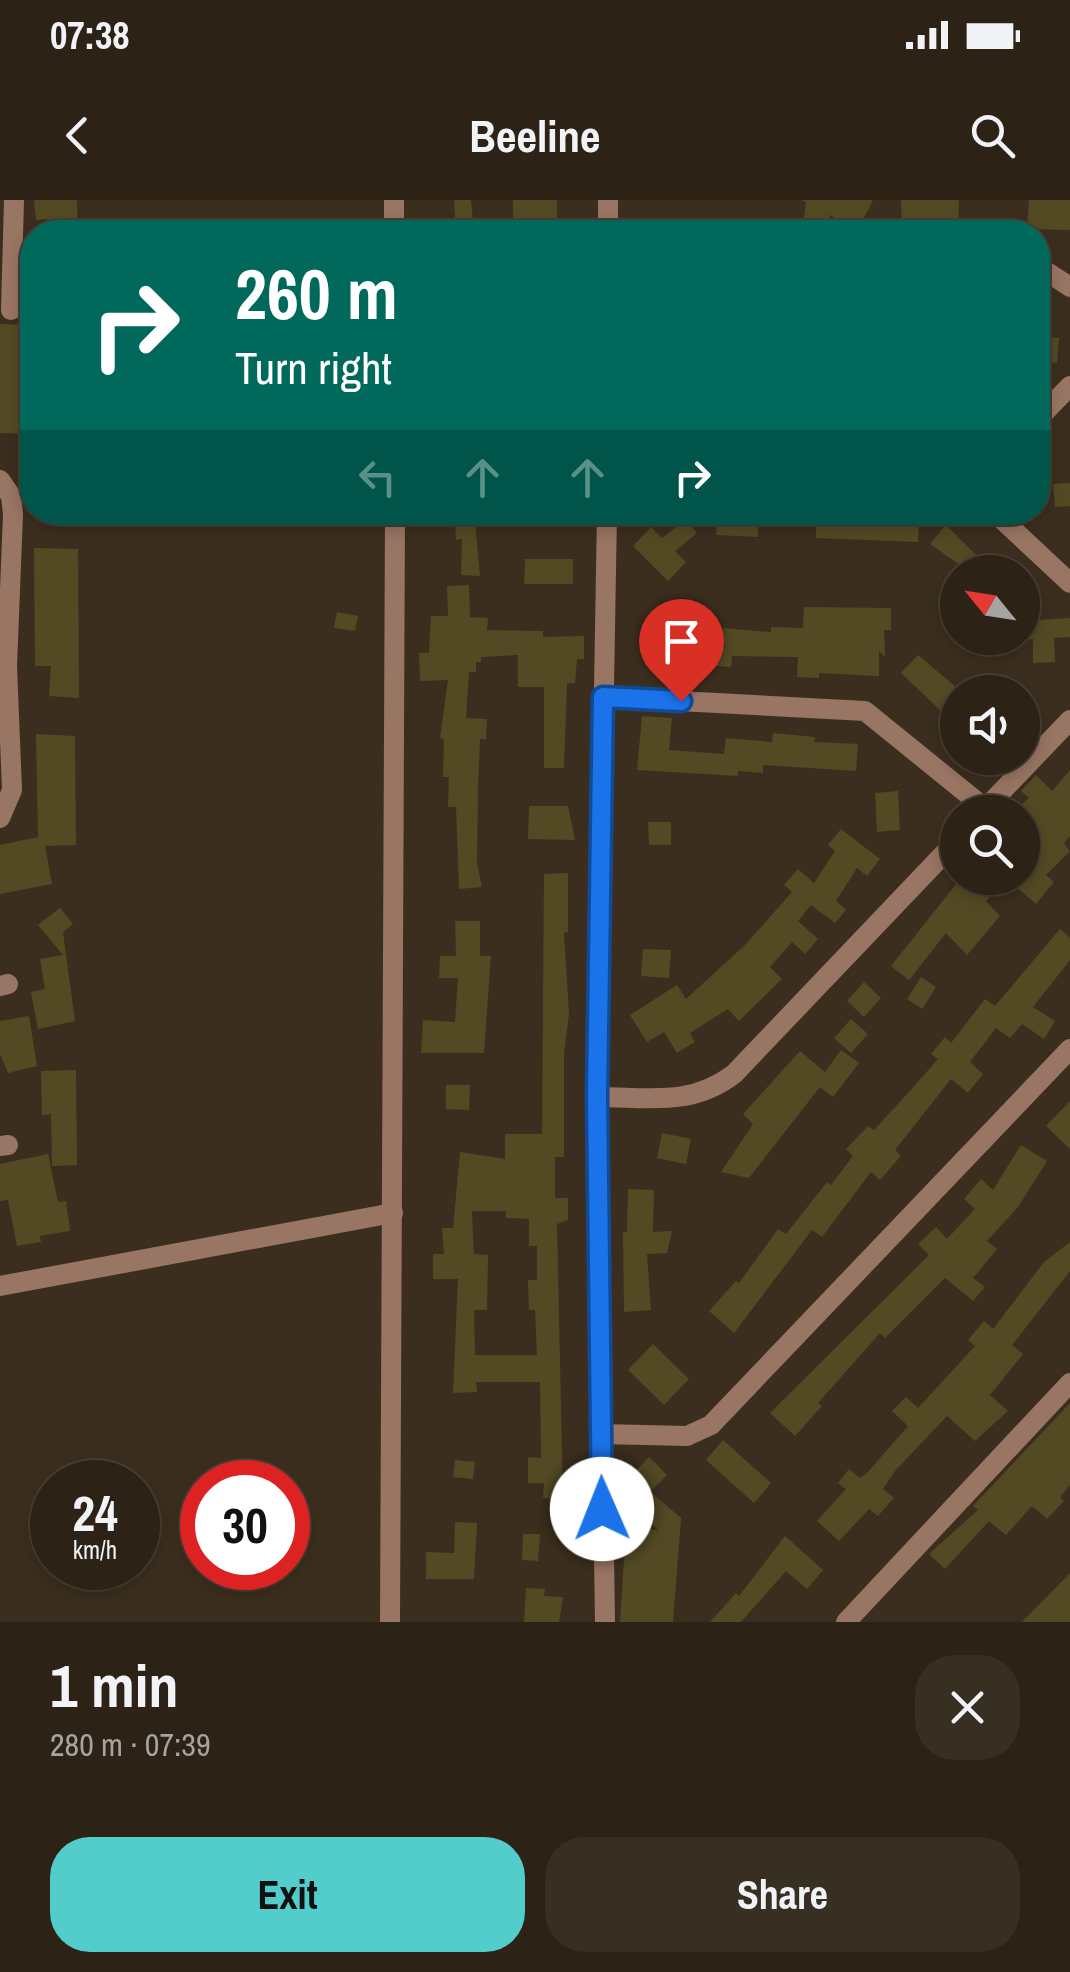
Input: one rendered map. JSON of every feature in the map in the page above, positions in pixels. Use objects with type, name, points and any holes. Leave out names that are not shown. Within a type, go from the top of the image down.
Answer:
[{"type":"street","points":[[14,200],[15,310]]},
{"type":"street","points":[[1050,406],[1070,386]]},
{"type":"street","points":[[0,480],[12,496],[13,514],[4,667],[12,790],[0,818]]},
{"type":"street","points":[[390,1622],[395,525]]},
{"type":"street","points":[[605,1622],[597,1096],[606,525]]},
{"type":"street","points":[[1008,525],[1070,583]]},
{"type":"street","points":[[603,697],[866,711],[965,795]]},
{"type":"street","points":[[999,795],[1070,720]]},
{"type":"street","points":[[597,1096],[692,1097],[715,1089],[734,1074],[940,858]]},
{"type":"street","points":[[600,1434],[687,1436],[711,1425],[1070,1049]]},
{"type":"street","points":[[0,1286],[394,1213]]},
{"type":"street","points":[[846,1622],[1070,1383]]},
{"type":"building","points":[[34,200],[77,200],[78,220],[36,220]]},
{"type":"building","points":[[454,200],[471,200],[473,220],[455,220]]},
{"type":"building","points":[[513,200],[557,200],[557,220],[513,220]]},
{"type":"building","points":[[801,200],[873,200],[863,220],[839,220],[830,215],[829,220],[804,220],[806,202]]},
{"type":"building","points":[[901,200],[959,200],[958,220],[902,220]]},
{"type":"building","points":[[1029,200],[1070,200],[1070,230],[1050,230],[1050,220],[1028,220]]},
{"type":"building","points":[[0,324],[20,325],[20,434],[0,433]]},
{"type":"building","points":[[1050,337],[1059,338],[1057,363],[1050,362]]},
{"type":"building","points":[[1070,483],[1070,506],[1055,507],[1053,484]]},
{"type":"building","points":[[455,525],[475,525],[480,576],[461,575],[462,539],[456,540]]},
{"type":"building","points":[[678,525],[691,525],[697,533],[675,551],[686,562],[668,581],[633,546],[651,527],[662,538]]},
{"type":"building","points":[[717,525],[758,525],[758,537],[716,535]]},
{"type":"building","points":[[816,525],[919,525],[918,542],[816,538]]},
{"type":"building","points":[[946,525],[977,555],[946,555],[930,544]]},
{"type":"building","points":[[34,548],[78,549],[79,698],[49,696],[51,666],[35,666]]},
{"type":"building","points":[[525,559],[573,559],[573,584],[524,584]]},
{"type":"building","points":[[469,585],[470,617],[488,618],[487,630],[543,631],[543,637],[584,636],[584,659],[577,659],[575,683],[567,683],[564,768],[544,768],[544,687],[518,687],[518,655],[481,657],[481,662],[476,662],[476,672],[469,672],[466,718],[487,719],[486,739],[480,739],[478,787],[477,863],[482,887],[459,889],[456,807],[448,807],[449,777],[443,777],[444,739],[440,738],[448,680],[420,681],[419,653],[429,653],[431,616],[448,616],[447,586]]},
{"type":"building","points":[[804,607],[891,608],[891,630],[884,630],[885,657],[879,651],[879,676],[819,673],[819,678],[797,677],[798,657],[732,656],[731,667],[705,665],[709,627],[771,632],[771,627],[803,628]]},
{"type":"building","points":[[337,612],[358,616],[355,631],[334,628]]},
{"type":"building","points":[[665,613],[696,635],[683,653],[652,631]]},
{"type":"building","points":[[1070,618],[1070,637],[1054,638],[1055,662],[1033,663],[1033,655],[1040,655],[1040,620]]},
{"type":"building","points":[[918,655],[942,675],[940,710],[901,673]]},
{"type":"building","points":[[642,716],[672,718],[669,750],[724,754],[726,738],[772,742],[773,733],[815,737],[814,742],[858,744],[856,771],[763,765],[763,773],[738,771],[738,776],[637,770]]},
{"type":"building","points":[[36,734],[75,736],[76,845],[45,846],[52,884],[0,894],[0,845],[38,837]]},
{"type":"building","points":[[1070,770],[1070,836],[1064,843],[1070,851],[1046,875],[1054,882],[1036,904],[1026,895],[1040,895],[1040,795],[1021,791],[1036,775],[1052,791]]},
{"type":"building","points":[[898,791],[900,830],[877,832],[875,793]]},
{"type":"building","points":[[529,806],[568,806],[575,840],[528,839]]},
{"type":"building","points":[[648,822],[671,822],[671,845],[649,845]]},
{"type":"building","points":[[841,829],[880,859],[867,876],[857,868],[836,901],[846,910],[835,923],[811,905],[798,921],[818,939],[805,954],[792,942],[770,967],[782,979],[739,1021],[728,1009],[690,1033],[695,1042],[677,1053],[664,1032],[647,1042],[630,1015],[677,985],[686,999],[746,944],[792,892],[784,885],[798,869],[814,883],[835,851],[828,845]]},
{"type":"building","points":[[568,873],[568,932],[564,933],[569,1014],[564,1053],[564,1157],[555,1157],[555,1198],[568,1198],[568,1220],[557,1224],[563,1499],[543,1498],[544,1483],[528,1483],[528,1457],[541,1458],[540,1382],[476,1382],[477,1392],[453,1393],[458,1279],[433,1279],[433,1254],[444,1254],[442,1228],[453,1228],[460,1152],[505,1159],[505,1134],[542,1134],[544,874]],"holes":[[[472,1211],[506,1211],[506,1218],[529,1219],[529,1246],[537,1246],[537,1280],[528,1280],[529,1310],[535,1310],[537,1355],[475,1355],[474,1310],[487,1310],[488,1255],[474,1254]]]},
{"type":"building","points":[[947,895],[992,895],[986,901],[1000,916],[967,955],[946,933],[909,980],[891,966]]},
{"type":"building","points":[[60,908],[73,924],[63,932],[75,1021],[38,1029],[31,992],[45,989],[40,959],[63,955],[38,925]]},
{"type":"building","points":[[455,921],[480,921],[480,956],[491,956],[484,1053],[421,1053],[423,1020],[455,1022],[458,978],[439,978],[440,956],[456,956]]},
{"type":"building","points":[[1060,929],[1070,938],[1070,960],[1033,1007],[1055,1021],[1044,1039],[1022,1024],[1010,1038],[996,1028],[970,1062],[983,1074],[968,1093],[951,1079],[895,1150],[901,1156],[880,1180],[871,1172],[822,1237],[812,1230],[734,1333],[709,1311],[736,1281],[739,1283],[778,1229],[786,1234],[827,1182],[831,1185],[853,1156],[846,1149],[868,1126],[874,1130],[908,1093],[938,1059],[931,1054],[945,1037],[951,1043],[985,999],[995,1006]]},
{"type":"building","points":[[643,949],[671,950],[669,978],[641,976]]},
{"type":"building","points":[[921,977],[936,987],[922,1009],[907,999]]},
{"type":"building","points":[[864,982],[881,998],[864,1017],[847,1001]]},
{"type":"building","points":[[29,1016],[37,1066],[8,1073],[0,1054],[0,1021]]},
{"type":"building","points":[[851,1019],[868,1034],[851,1053],[834,1038]]},
{"type":"building","points":[[841,1050],[859,1063],[833,1097],[820,1087],[749,1178],[721,1172],[753,1124],[743,1114],[800,1051],[825,1072]]},
{"type":"building","points":[[76,1070],[77,1165],[52,1166],[51,1114],[42,1115],[41,1071]]},
{"type":"building","points":[[446,1085],[470,1085],[469,1110],[446,1109]]},
{"type":"building","points":[[1070,1101],[1070,1149],[1046,1126]]},
{"type":"building","points":[[662,1133],[691,1139],[686,1164],[657,1158]]},
{"type":"building","points":[[1021,1145],[1047,1161],[1018,1207],[987,1241],[997,1249],[973,1278],[985,1287],[973,1301],[945,1278],[885,1338],[880,1333],[818,1403],[822,1406],[795,1436],[770,1413],[929,1255],[918,1244],[936,1227],[947,1239],[975,1209],[964,1199],[981,1179],[993,1190]]},
{"type":"building","points":[[48,1154],[58,1202],[66,1201],[70,1231],[40,1236],[41,1242],[17,1246],[8,1200],[0,1201],[0,1164]]},
{"type":"building","points":[[628,1189],[654,1190],[653,1232],[672,1231],[667,1253],[647,1254],[651,1310],[624,1312],[623,1232],[627,1232]]},
{"type":"building","points":[[1070,1242],[1070,1271],[1012,1345],[1023,1354],[990,1395],[1008,1411],[975,1441],[947,1416],[883,1489],[894,1498],[878,1516],[869,1509],[839,1541],[817,1521],[846,1489],[838,1483],[849,1469],[860,1478],[866,1474],[908,1426],[892,1411],[906,1397],[918,1408],[975,1346],[968,1340],[984,1321],[993,1329],[1044,1262]]},
{"type":"building","points":[[653,1344],[689,1379],[664,1405],[628,1370]]},
{"type":"building","points":[[1070,1403],[1070,1485],[1060,1497],[1064,1501],[1047,1519],[1032,1506],[1006,1535],[989,1521],[945,1569],[929,1554],[978,1510],[973,1506]]},
{"type":"building","points":[[723,1440],[771,1483],[754,1503],[706,1460]]},
{"type":"building","points":[[649,1457],[667,1475],[641,1501],[623,1484]]},
{"type":"building","points":[[455,1460],[475,1462],[473,1479],[453,1477]]},
{"type":"building","points":[[652,1493],[681,1518],[673,1622],[620,1622],[626,1528],[658,1530],[636,1508]]},
{"type":"building","points":[[455,1522],[477,1523],[474,1579],[426,1579],[426,1552],[454,1553]]},
{"type":"building","points":[[523,1534],[540,1534],[538,1561],[522,1560]]},
{"type":"building","points":[[785,1536],[823,1570],[807,1589],[786,1571],[741,1622],[710,1622],[736,1593],[739,1596]]},
{"type":"building","points":[[1070,1573],[1070,1622],[1022,1622]]},
{"type":"building","points":[[526,1588],[545,1589],[544,1596],[563,1597],[559,1622],[524,1622]]},
{"type":"route","points":[[602,1509],[597,1096],[603,697],[681,701]]}]
